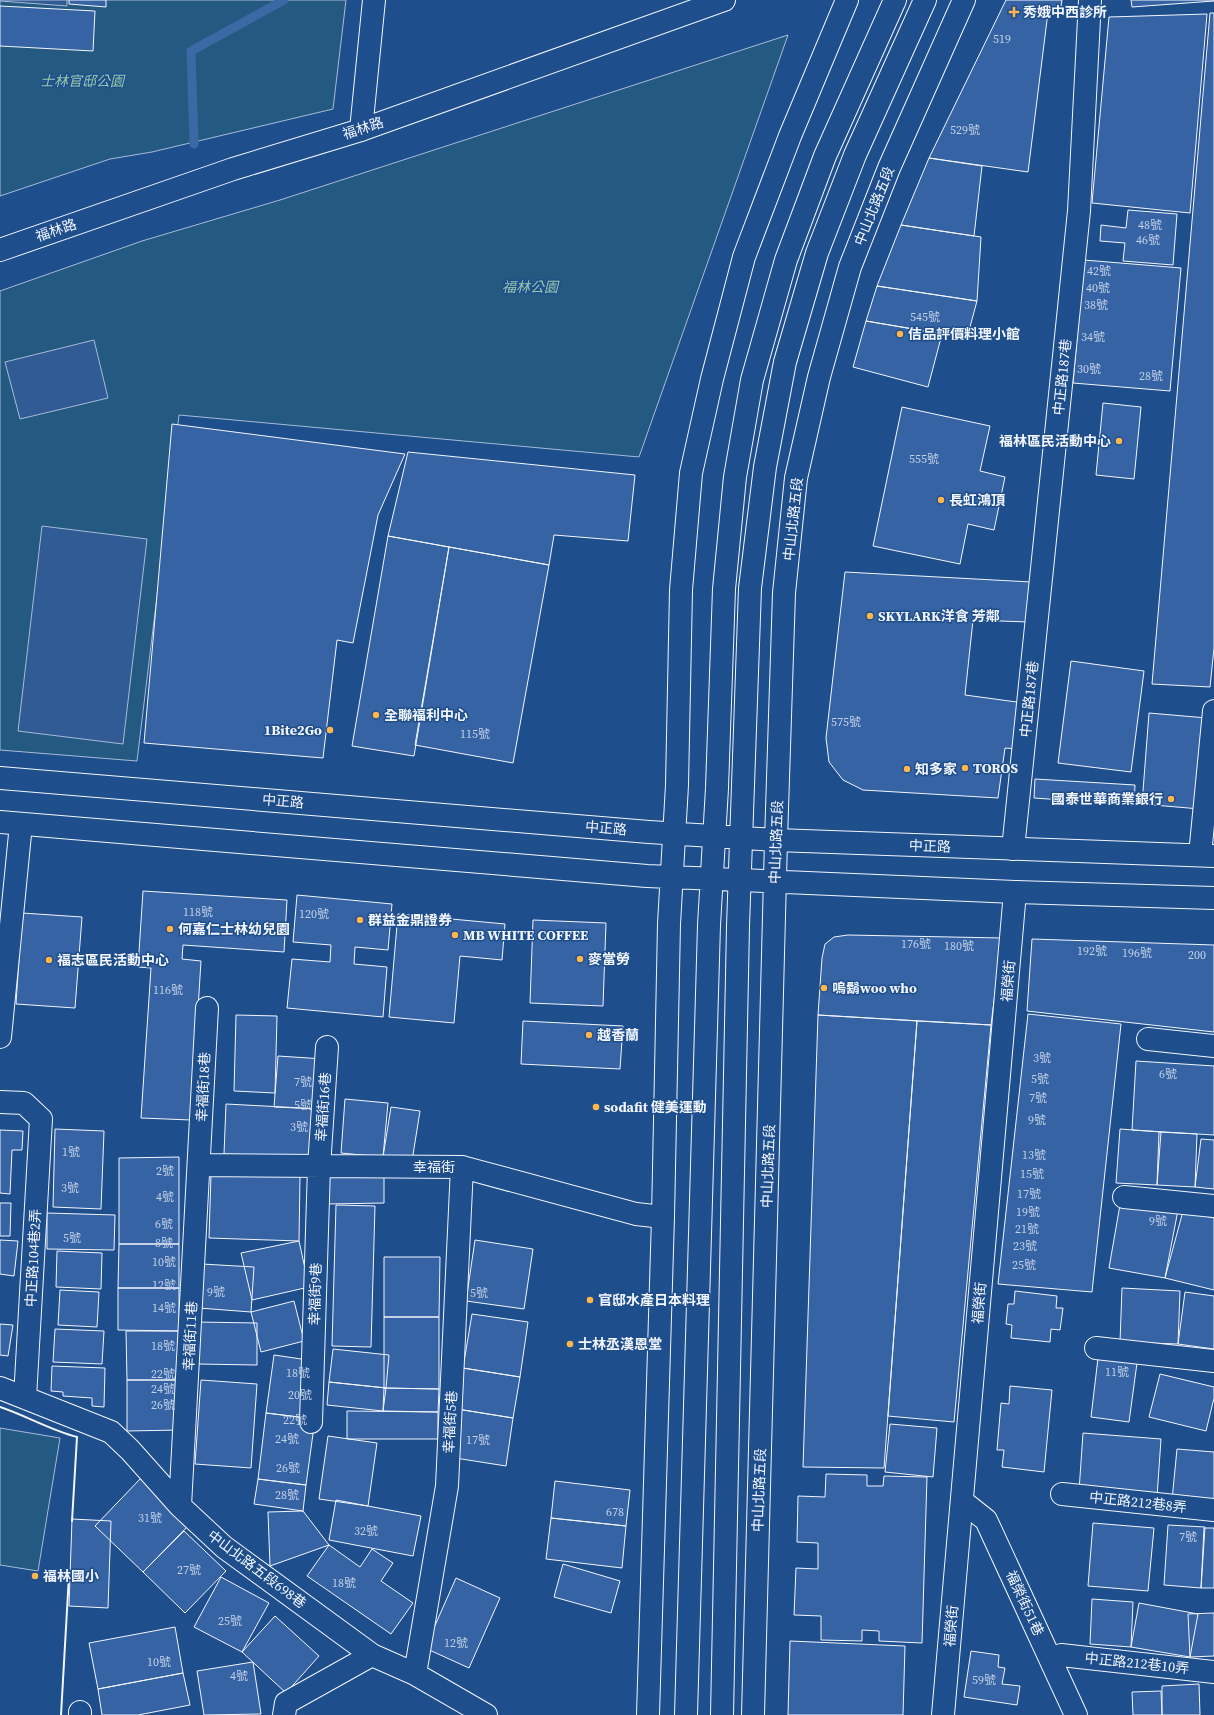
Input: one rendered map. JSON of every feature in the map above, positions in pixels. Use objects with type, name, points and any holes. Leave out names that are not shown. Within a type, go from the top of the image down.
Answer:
[{"type":"main road","points":[[361,130],[374,0]]},
{"type":"main road","name":"福林路","points":[[0,250],[233,169],[361,130],[724,0]]},
{"type":"main road","points":[[648,1715],[663,1217],[671,876],[677,785],[681,590],[691,473],[712,379],[744,257],[790,136],[847,0]]},
{"type":"main road","points":[[686,1715],[712,878],[724,589],[735,476],[752,380],[786,260],[822,163],[895,0]]},
{"type":"main road","points":[[722,1715],[740,880],[750,588],[765,467],[785,362],[817,253],[856,155],[925,0]]},
{"type":"main road","name":"中山北路五段","points":[[753,1715],[784,593],[798,471],[819,377],[850,267],[889,168],[964,0]]},
{"type":"main road","name":"中正路187巷","points":[[1013,849],[1079,211],[1090,0]]},
{"type":"main road","points":[[1207,855],[1214,711]]},
{"type":"main road","name":"中正路","points":[[0,778],[673,833],[776,840],[1207,855]]},
{"type":"main road","points":[[0,822],[639,875],[1015,892],[1214,898]]},
{"type":"main road","points":[[0,1038],[21,824]]},
{"type":"main road","name":"福榮街","points":[[943,1715],[1015,892]]},
{"type":"main road","name":"幸福街18巷","points":[[199,1165],[207,1008]]},
{"type":"main road","points":[[1148,1038],[1214,1046]]},
{"type":"main road","name":"幸福街16巷","points":[[319,1166],[327,1047]]},
{"type":"main road","name":"中正路104巷2弄","points":[[0,1102],[24,1103],[41,1119],[25,1398]]},
{"type":"main road","name":"幸福街","points":[[199,1165],[462,1166],[636,1214],[663,1217]]},
{"type":"main road","name":"幸福街11巷","points":[[180,1506],[199,1165]]},
{"type":"main road","name":"幸福街9巷","points":[[311,1422],[319,1166]]},
{"type":"main road","name":"幸福街5巷","points":[[415,1674],[446,1486],[462,1166]]},
{"type":"main road","points":[[1124,1197],[1214,1206]]},
{"type":"main road","points":[[1096,1348],[1214,1361]]},
{"type":"main road","name":"中山北路五段698巷","points":[[0,1388],[111,1432],[130,1450],[180,1506],[224,1547],[372,1655],[415,1674],[486,1715]]},
{"type":"main road","name":"中正路212巷8弄","points":[[1062,1494],[1214,1510]]},
{"type":"main road","name":"福榮街51巷","points":[[962,1501],[986,1520],[1076,1715]]},
{"type":"main road","name":"中正路212巷10弄","points":[[1061,1654],[1214,1672]]},
{"type":"main road","points":[[284,1715],[286,1703],[372,1655]]},
{"type":"green space","name":"士林官邸公園","points":[[0,0],[346,0],[333,109],[152,152],[110,159],[0,196]]},
{"type":"green space","name":"福林公園","points":[[788,35],[639,457],[179,415],[137,761],[0,750],[0,291],[142,241],[280,200]]},
{"type":"green space","points":[[0,1428],[60,1438],[38,1571],[0,1565]]},
{"type":"shaded area","points":[[67,0],[67,6],[0,1]]},
{"type":"shaded area","points":[[94,340],[108,398],[20,419],[5,362]]},
{"type":"shaded area","points":[[42,526],[147,539],[123,744],[18,731]]},
{"type":"building","points":[[69,0],[106,0],[106,7],[69,4]]},
{"type":"building","points":[[1006,0],[1062,0],[1060,13],[1048,12],[1028,172],[929,158]]},
{"type":"building","points":[[1131,0],[1214,0],[1214,1],[1132,7]]},
{"type":"building","points":[[0,6],[95,11],[93,51],[0,46]]},
{"type":"building","points":[[1210,13],[1214,13],[1214,648],[1210,687],[1152,684]]},
{"type":"building","points":[[1207,14],[1190,213],[1092,203],[1109,17]]},
{"type":"building","points":[[929,158],[982,166],[974,236],[901,225]]},
{"type":"building","points":[[1128,210],[1177,214],[1173,265],[1123,261],[1125,243],[1100,241],[1101,225],[1126,228]]},
{"type":"building","points":[[901,225],[981,237],[977,301],[877,286]]},
{"type":"building","points":[[1084,260],[1181,268],[1170,391],[1073,383]]},
{"type":"building","points":[[877,286],[977,301],[967,338],[866,321]]},
{"type":"building","points":[[866,321],[942,334],[928,387],[853,367]]},
{"type":"building","name":"福林區民活動中心","points":[[1103,403],[1141,407],[1134,479],[1096,475]]},
{"type":"building","name":"長虹鴻頂","points":[[902,407],[990,426],[980,471],[1005,477],[994,530],[968,524],[960,564],[873,546]]},
{"type":"building","points":[[172,424],[405,454],[378,515],[353,643],[337,640],[323,758],[144,743]]},
{"type":"building","points":[[408,452],[635,475],[628,541],[554,535],[549,565],[388,536]]},
{"type":"building","points":[[388,536],[449,547],[414,756],[352,746]]},
{"type":"building","points":[[449,547],[549,565],[513,763],[415,745]]},
{"type":"building","points":[[845,572],[1031,582],[1028,622],[973,620],[965,695],[1024,703],[1017,749],[1005,748],[998,798],[863,790],[843,780],[829,762],[826,738]]},
{"type":"building","points":[[1071,661],[1144,671],[1131,772],[1058,763]]},
{"type":"building","points":[[1149,713],[1207,718],[1200,809],[1142,804]]},
{"type":"building","points":[[1035,779],[1135,785],[1134,805],[1034,798]]},
{"type":"building","points":[[143,891],[287,900],[284,952],[183,945],[182,959],[201,961],[191,1120],[141,1118],[151,968],[138,967]]},
{"type":"building","points":[[297,895],[392,904],[388,950],[355,947],[354,964],[387,967],[383,1017],[287,1008],[292,959],[330,962],[331,945],[293,942]]},
{"type":"building","name":"福志區民活動中心","points":[[22,913],[82,917],[75,1008],[16,1004]]},
{"type":"building","points":[[398,914],[505,924],[502,960],[460,956],[454,1023],[389,1017]]},
{"type":"building","points":[[533,920],[606,923],[603,1006],[530,1003]]},
{"type":"building","points":[[848,935],[1002,938],[991,1025],[818,1015],[822,958],[825,944],[834,937]]},
{"type":"building","points":[[1032,939],[1214,945],[1214,1032],[1027,1011]]},
{"type":"building","points":[[1028,1014],[1121,1024],[1092,1292],[998,1284]]},
{"type":"building","points":[[236,1015],[277,1016],[275,1093],[234,1091]]},
{"type":"building","points":[[818,1015],[917,1021],[884,1468],[803,1467]]},
{"type":"building","points":[[523,1021],[623,1026],[620,1069],[521,1064]]},
{"type":"building","points":[[917,1021],[991,1025],[954,1422],[888,1416]]},
{"type":"building","points":[[278,1056],[324,1059],[321,1109],[274,1107]]},
{"type":"building","points":[[1136,1061],[1214,1066],[1214,1135],[1132,1130]]},
{"type":"building","points":[[345,1099],[388,1103],[383,1157],[341,1153]]},
{"type":"building","points":[[226,1104],[321,1109],[318,1159],[224,1154]]},
{"type":"building","points":[[391,1107],[420,1111],[412,1161],[383,1157]]},
{"type":"building","points":[[55,1129],[104,1131],[101,1209],[53,1207]]},
{"type":"building","points":[[1120,1129],[1161,1132],[1157,1185],[1116,1183]]},
{"type":"building","points":[[0,1130],[23,1131],[22,1150],[12,1150],[10,1194],[0,1193]]},
{"type":"building","points":[[1159,1132],[1197,1134],[1195,1187],[1157,1185]]},
{"type":"building","points":[[1201,1139],[1214,1140],[1214,1189],[1195,1187]]},
{"type":"building","points":[[179,1157],[179,1244],[119,1244],[119,1158]]},
{"type":"building","points":[[384,1173],[384,1203],[327,1204],[326,1174]]},
{"type":"building","points":[[211,1174],[300,1176],[299,1241],[209,1238]]},
{"type":"building","points":[[1121,1199],[1178,1210],[1165,1278],[1109,1268]]},
{"type":"building","points":[[0,1203],[11,1203],[10,1236],[0,1236]]},
{"type":"building","points":[[336,1205],[375,1206],[371,1347],[332,1346]]},
{"type":"building","points":[[1183,1211],[1214,1218],[1214,1290],[1165,1278]]},
{"type":"building","points":[[47,1213],[115,1215],[114,1250],[47,1249]]},
{"type":"building","points":[[0,1240],[18,1241],[14,1276],[0,1274]]},
{"type":"building","points":[[475,1240],[533,1249],[524,1309],[466,1301]]},
{"type":"building","points":[[299,1241],[309,1287],[252,1300],[241,1253]]},
{"type":"building","points":[[119,1244],[179,1244],[179,1288],[118,1288]]},
{"type":"building","points":[[57,1251],[102,1253],[101,1289],[56,1287]]},
{"type":"building","points":[[384,1257],[440,1257],[439,1317],[384,1317]]},
{"type":"building","points":[[202,1264],[254,1267],[251,1312],[199,1308]]},
{"type":"building","points":[[118,1288],[179,1288],[179,1331],[118,1330]]},
{"type":"building","points":[[1122,1288],[1180,1291],[1178,1344],[1120,1342]]},
{"type":"building","points":[[60,1290],[99,1292],[97,1327],[58,1325]]},
{"type":"building","points":[[1015,1291],[1057,1296],[1056,1308],[1063,1308],[1060,1330],[1051,1329],[1050,1342],[1011,1338],[1012,1325],[1006,1324],[1008,1304],[1014,1304]]},
{"type":"building","points":[[1185,1292],[1214,1296],[1214,1349],[1178,1344]]},
{"type":"building","points":[[294,1301],[304,1341],[261,1352],[251,1312]]},
{"type":"building","points":[[472,1314],[528,1322],[520,1377],[463,1368]]},
{"type":"building","points":[[384,1317],[439,1317],[439,1389],[384,1388]]},
{"type":"building","points":[[197,1322],[257,1323],[257,1365],[197,1364]]},
{"type":"building","points":[[0,1324],[13,1325],[8,1356],[0,1355]]},
{"type":"building","points":[[55,1329],[104,1331],[102,1364],[53,1362]]},
{"type":"building","points":[[126,1331],[179,1331],[180,1380],[127,1380]]},
{"type":"building","points":[[333,1349],[389,1355],[386,1388],[329,1382]]},
{"type":"building","points":[[274,1355],[322,1362],[315,1419],[266,1413]]},
{"type":"building","points":[[1098,1358],[1137,1363],[1129,1422],[1091,1417]]},
{"type":"building","points":[[52,1366],[105,1368],[104,1407],[92,1406],[92,1398],[63,1396],[63,1392],[51,1391]]},
{"type":"building","points":[[463,1368],[520,1377],[513,1418],[457,1409]]},
{"type":"building","points":[[1160,1374],[1214,1387],[1214,1398],[1206,1431],[1149,1417]]},
{"type":"building","points":[[127,1380],[180,1380],[180,1430],[127,1431]]},
{"type":"building","points":[[201,1380],[257,1384],[251,1468],[195,1464]]},
{"type":"building","points":[[329,1382],[386,1388],[383,1411],[327,1405]]},
{"type":"building","points":[[1010,1386],[1052,1390],[1044,1472],[1002,1467],[1004,1450],[997,1450],[1001,1403],[1009,1404]]},
{"type":"building","points":[[384,1388],[439,1389],[438,1412],[383,1411]]},
{"type":"building","points":[[457,1409],[513,1418],[506,1466],[449,1457]]},
{"type":"building","points":[[347,1411],[438,1412],[438,1439],[347,1439]]},
{"type":"building","points":[[266,1413],[315,1419],[306,1485],[258,1479]]},
{"type":"building","points":[[890,1424],[937,1428],[933,1477],[885,1472]]},
{"type":"building","points":[[1083,1433],[1161,1439],[1157,1497],[1079,1491]]},
{"type":"building","points":[[328,1436],[377,1443],[368,1506],[319,1499]]},
{"type":"building","points":[[1177,1449],[1214,1452],[1214,1504],[1172,1500]]},
{"type":"building","points":[[826,1474],[867,1475],[867,1486],[883,1486],[884,1476],[927,1477],[922,1643],[879,1641],[879,1631],[862,1630],[862,1641],[821,1640],[821,1616],[794,1615],[796,1568],[818,1569],[818,1543],[797,1542],[798,1496],[825,1497]]},
{"type":"building","points":[[141,1478],[190,1524],[143,1572],[95,1526]]},
{"type":"building","points":[[258,1479],[306,1485],[303,1511],[254,1504]]},
{"type":"building","points":[[555,1481],[630,1490],[626,1526],[551,1518]]},
{"type":"building","points":[[336,1500],[421,1516],[413,1556],[329,1540]]},
{"type":"building","points":[[303,1511],[329,1545],[270,1566],[268,1512]]},
{"type":"building","points":[[551,1518],[626,1526],[622,1568],[546,1559]]},
{"type":"building","points":[[72,1519],[111,1521],[108,1608],[69,1606]]},
{"type":"building","points":[[1093,1523],[1154,1528],[1148,1591],[1088,1586]]},
{"type":"building","points":[[1168,1525],[1205,1527],[1201,1588],[1164,1585]]},
{"type":"building","points":[[1204,1528],[1214,1528],[1214,1588],[1201,1588]]},
{"type":"building","points":[[184,1531],[226,1571],[185,1613],[143,1572]]},
{"type":"building","points":[[329,1545],[360,1567],[372,1549],[393,1563],[381,1581],[413,1603],[391,1634],[307,1576]]},
{"type":"building","points":[[563,1564],[620,1581],[611,1613],[554,1597]]},
{"type":"building","points":[[221,1577],[269,1603],[242,1652],[194,1627]]},
{"type":"building","points":[[456,1578],[500,1598],[469,1668],[425,1648]]},
{"type":"building","points":[[1092,1599],[1133,1602],[1131,1647],[1090,1644]]},
{"type":"building","points":[[1139,1603],[1198,1614],[1190,1657],[1131,1647]]},
{"type":"building","points":[[1214,1613],[1214,1656],[1190,1657],[1188,1614]]},
{"type":"building","points":[[275,1616],[319,1656],[286,1693],[242,1652]]},
{"type":"building","points":[[175,1627],[183,1673],[98,1689],[89,1643]]},
{"type":"building","points":[[790,1641],[905,1646],[903,1715],[788,1715]]},
{"type":"building","points":[[971,1651],[999,1655],[998,1667],[1005,1668],[1002,1684],[1020,1686],[1017,1705],[964,1697]]},
{"type":"building","points":[[253,1662],[261,1714],[204,1715],[197,1671]]},
{"type":"building","points":[[183,1673],[190,1705],[138,1715],[102,1715],[98,1689]]},
{"type":"building","points":[[1199,1684],[1200,1715],[1162,1715],[1162,1686]]},
{"type":"building","points":[[1161,1691],[1162,1715],[1133,1715],[1132,1692]]},
{"type":"waterway","points":[[194,144],[191,51],[284,0]]},
{"type":"wall","points":[[0,1407],[20,1414],[57,1431],[77,1437],[72,1521]]},
{"type":"wall","points":[[61,1715],[69,1575]]},
{"type":"place","name":"秀娥中西診所","points":[[1014,12]]},
{"type":"place","name":"佶品評價料理小館","points":[[900,334]]},
{"type":"place","name":"福林區民活動中心","points":[[1119,441]]},
{"type":"place","name":"長虹鴻頂","points":[[941,500]]},
{"type":"place","name":"SKYLARK洋食 芳鄰","points":[[870,616]]},
{"type":"place","name":"全聯福利中心","points":[[376,715]]},
{"type":"place","name":"1Bite2Go","points":[[330,730]]},
{"type":"place","name":"TOROS","points":[[965,768]]},
{"type":"place","name":"知多家","points":[[907,769]]},
{"type":"place","name":"國泰世華商業銀行","points":[[1171,799]]},
{"type":"place","name":"群益金鼎證券","points":[[360,920]]},
{"type":"place","name":"何嘉仁士林幼兒園","points":[[170,929]]},
{"type":"place","name":"MB WHITE COFFEE","points":[[455,935]]},
{"type":"place","name":"麥當勞","points":[[580,959]]},
{"type":"place","name":"福志區民活動中心","points":[[49,960]]},
{"type":"place","name":"嗚鬍woo who","points":[[824,988]]},
{"type":"place","name":"越香蘭","points":[[589,1035]]},
{"type":"place","name":"sodafit 健美運動","points":[[596,1107]]},
{"type":"place","name":"官邸水產日本料理","points":[[590,1300]]},
{"type":"place","name":"士林丞漢恩堂","points":[[570,1344]]},
{"type":"place","name":"福林國小","points":[[35,1576]]}]
